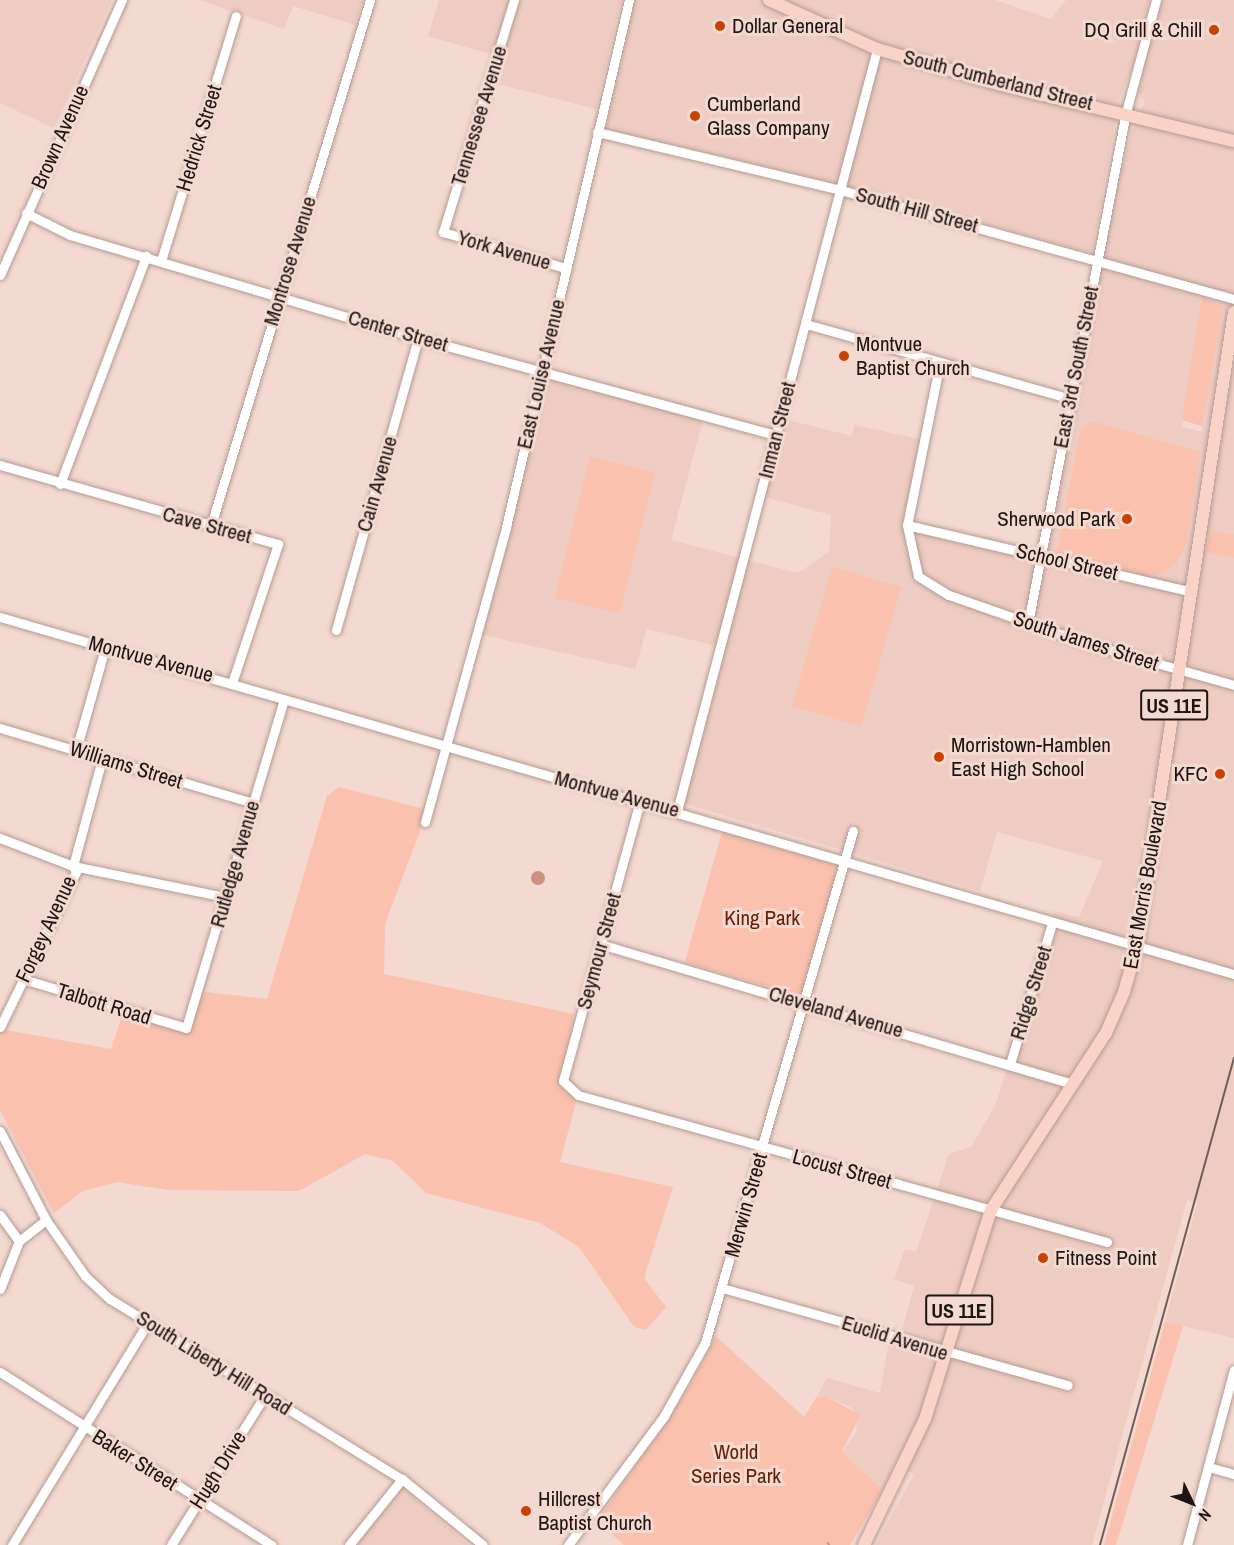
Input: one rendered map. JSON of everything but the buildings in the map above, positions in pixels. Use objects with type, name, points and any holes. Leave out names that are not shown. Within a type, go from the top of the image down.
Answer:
[{"type":"main road","name":"South Cumberland Street","points":[[769,0],[878,49],[998,84],[1125,112],[1234,141]]},
{"type":"main road","name":"East Morris Boulevard","points":[[864,1545],[899,1482],[945,1353],[991,1210],[1070,1083],[1106,1033],[1137,946],[1234,312]]},
{"type":"street","name":"Brown Avenue","points":[[0,275],[122,0]]},
{"type":"street","name":"Montrose Avenue","points":[[212,522],[370,0]]},
{"type":"street","name":"Tennessee Avenue","points":[[442,232],[514,0]]},
{"type":"street","name":"East Louise Avenue","points":[[425,822],[448,747],[629,0]]},
{"type":"street","name":"East 3rd South Street","points":[[1028,623],[1068,398],[1125,112],[1156,0]]},
{"type":"street","name":"Hedrick Street","points":[[161,261],[236,16]]},
{"type":"street","name":"Inman Street","points":[[677,811],[878,49]]},
{"type":"street","name":"South Hill Street","points":[[597,132],[841,190],[1234,299]]},
{"type":"street","name":"Center Street","points":[[26,213],[70,235],[418,338],[775,435]]},
{"type":"street","name":"York Avenue","points":[[442,232],[565,268]]},
{"type":"street","points":[[60,484],[146,256]]},
{"type":"street","points":[[806,324],[1068,398]]},
{"type":"street","name":"Cain Avenue","points":[[336,630],[418,338]]},
{"type":"street","points":[[907,525],[940,362]]},
{"type":"street","name":"Cave Street","points":[[0,465],[60,484],[212,522],[278,544],[233,680]]},
{"type":"street","name":"School Street","points":[[907,525],[1192,592]]},
{"type":"street","name":"South James Street","points":[[907,525],[918,576],[940,591],[1028,623],[1234,684]]},
{"type":"street","name":"Montvue Avenue","points":[[0,616],[105,648],[233,680],[284,699],[1234,974]]},
{"type":"street","points":[[76,750],[105,648]]},
{"type":"street","name":"Rutledge Avenue","points":[[186,1028],[284,699]]},
{"type":"street","name":"Williams Street","points":[[0,728],[253,802]]},
{"type":"street","name":"Forgey Avenue","points":[[0,1027],[76,872],[73,866],[102,759]]},
{"type":"street","name":"Seymour Street","points":[[578,1095],[563,1081],[640,801]]},
{"type":"street","name":"Merwin Street","points":[[568,1545],[685,1384],[722,1288],[807,1003],[853,831]]},
{"type":"street","points":[[0,838],[73,866],[226,897]]},
{"type":"street","name":"Ridge Street","points":[[1010,1064],[1052,923]]},
{"type":"street","name":"Cleveland Avenue","points":[[600,944],[807,1003],[1070,1083]]},
{"type":"street","name":"Talbott Road","points":[[23,979],[186,1028]]},
{"type":"street","name":"Locust Street","points":[[578,1095],[762,1148],[1107,1242]]},
{"type":"street","name":"South Liberty Hill Road","points":[[0,1131],[46,1220],[85,1276],[148,1322],[402,1479],[483,1545]]},
{"type":"street","points":[[0,1215],[19,1241]]},
{"type":"street","points":[[0,1289],[19,1241],[46,1220]]},
{"type":"street","name":"Euclid Avenue","points":[[722,1288],[945,1353],[1068,1385]]},
{"type":"street","points":[[12,1545],[86,1429],[148,1322]]},
{"type":"street","points":[[1187,1545],[1234,1370]]},
{"type":"street","name":"Baker Street","points":[[0,1372],[86,1429],[272,1545]]},
{"type":"street","name":"Hugh Drive","points":[[171,1545],[265,1395]]},
{"type":"street","points":[[1209,1467],[1234,1474]]},
{"type":"street","points":[[349,1545],[402,1479]]},
{"type":"shaded area","points":[[0,0],[112,0],[54,128],[0,103]]},
{"type":"shaded area","points":[[199,0],[363,0],[355,25],[293,6],[284,29]]},
{"type":"shaded area","points":[[439,0],[621,0],[596,109],[490,82],[497,56],[428,36]]},
{"type":"shaded area","points":[[634,0],[995,0],[1051,19],[1066,0],[1149,0],[1140,50],[1120,97],[1092,253],[831,182],[606,129]]},
{"type":"shaded area","points":[[1159,0],[1234,0],[1234,1338],[1165,1322],[1197,1203],[1187,1200],[1092,1545],[876,1545],[914,1474],[894,1464],[883,1490],[842,1452],[857,1431],[852,1408],[826,1396],[816,1398],[827,1378],[880,1393],[890,1335],[900,1338],[914,1286],[894,1279],[905,1249],[916,1252],[949,1154],[971,1147],[996,1104],[1055,911],[1079,917],[1103,861],[997,832],[980,891],[679,802],[721,647],[647,629],[635,669],[479,634],[541,370],[704,416],[671,540],[798,573],[829,552],[831,515],[761,496],[780,418],[852,436],[854,425],[924,440],[907,525],[1041,555],[1095,271],[1131,132],[1145,102],[1138,93]],"holes":[[[1183,420],[1202,425],[1202,432],[1182,427]],[[1121,647],[1162,657],[1169,666],[1120,654]]]},
{"type":"shaded area","points":[[535,871],[541,871],[545,878],[541,885],[535,885],[531,881],[531,875]]},
{"type":"shaded area","points":[[398,1484],[469,1545],[349,1545]]},
{"type":"green space","points":[[1202,297],[1223,307],[1202,426],[1182,420]]},
{"type":"green space","name":"Sherwood Park","points":[[1092,421],[1200,452],[1187,543],[1174,566],[1163,573],[1144,575],[1057,552],[1080,430]]},
{"type":"green space","points":[[590,456],[655,472],[620,614],[555,598]]},
{"type":"green space","points":[[1210,530],[1234,535],[1234,558],[1206,552]]},
{"type":"green space","points":[[832,567],[901,587],[861,726],[792,706]]},
{"type":"green space","points":[[339,787],[428,810],[385,924],[384,974],[574,1014],[563,1081],[578,1095],[560,1162],[673,1187],[644,1278],[666,1307],[646,1330],[634,1327],[579,1247],[540,1223],[426,1193],[393,1161],[365,1154],[299,1191],[167,1190],[117,1182],[83,1191],[54,1213],[0,1110],[0,1029],[111,1049],[124,1010],[186,1028],[198,991],[267,999],[327,796]]},
{"type":"green space","name":"King Park","points":[[723,829],[839,862],[801,996],[685,963]]},
{"type":"green space","points":[[1165,1322],[1183,1326],[1116,1545],[1104,1545]]},
{"type":"green space","name":"World Series Park","points":[[716,1336],[804,1417],[816,1398],[826,1396],[860,1415],[842,1452],[883,1490],[850,1545],[624,1545],[597,1521],[688,1389]]},
{"type":"railway","points":[[1100,1545],[1234,1058]]},
{"type":"place","name":"Dollar General","points":[[720,26]]},
{"type":"place","name":"DQ Grill & Chill","points":[[1214,30]]},
{"type":"place","name":"Cumberland Glass Company","points":[[695,116]]},
{"type":"place","name":"Montvue Baptist Church","points":[[844,356]]},
{"type":"place","name":"Sherwood Park","points":[[1127,519]]},
{"type":"place","name":"Morristown-Hamblen East High School","points":[[939,757]]},
{"type":"place","name":"KFC","points":[[1220,774]]},
{"type":"place","name":"Fitness Point","points":[[1043,1258]]},
{"type":"place","name":"Hillcrest Baptist Church","points":[[526,1511]]}]
